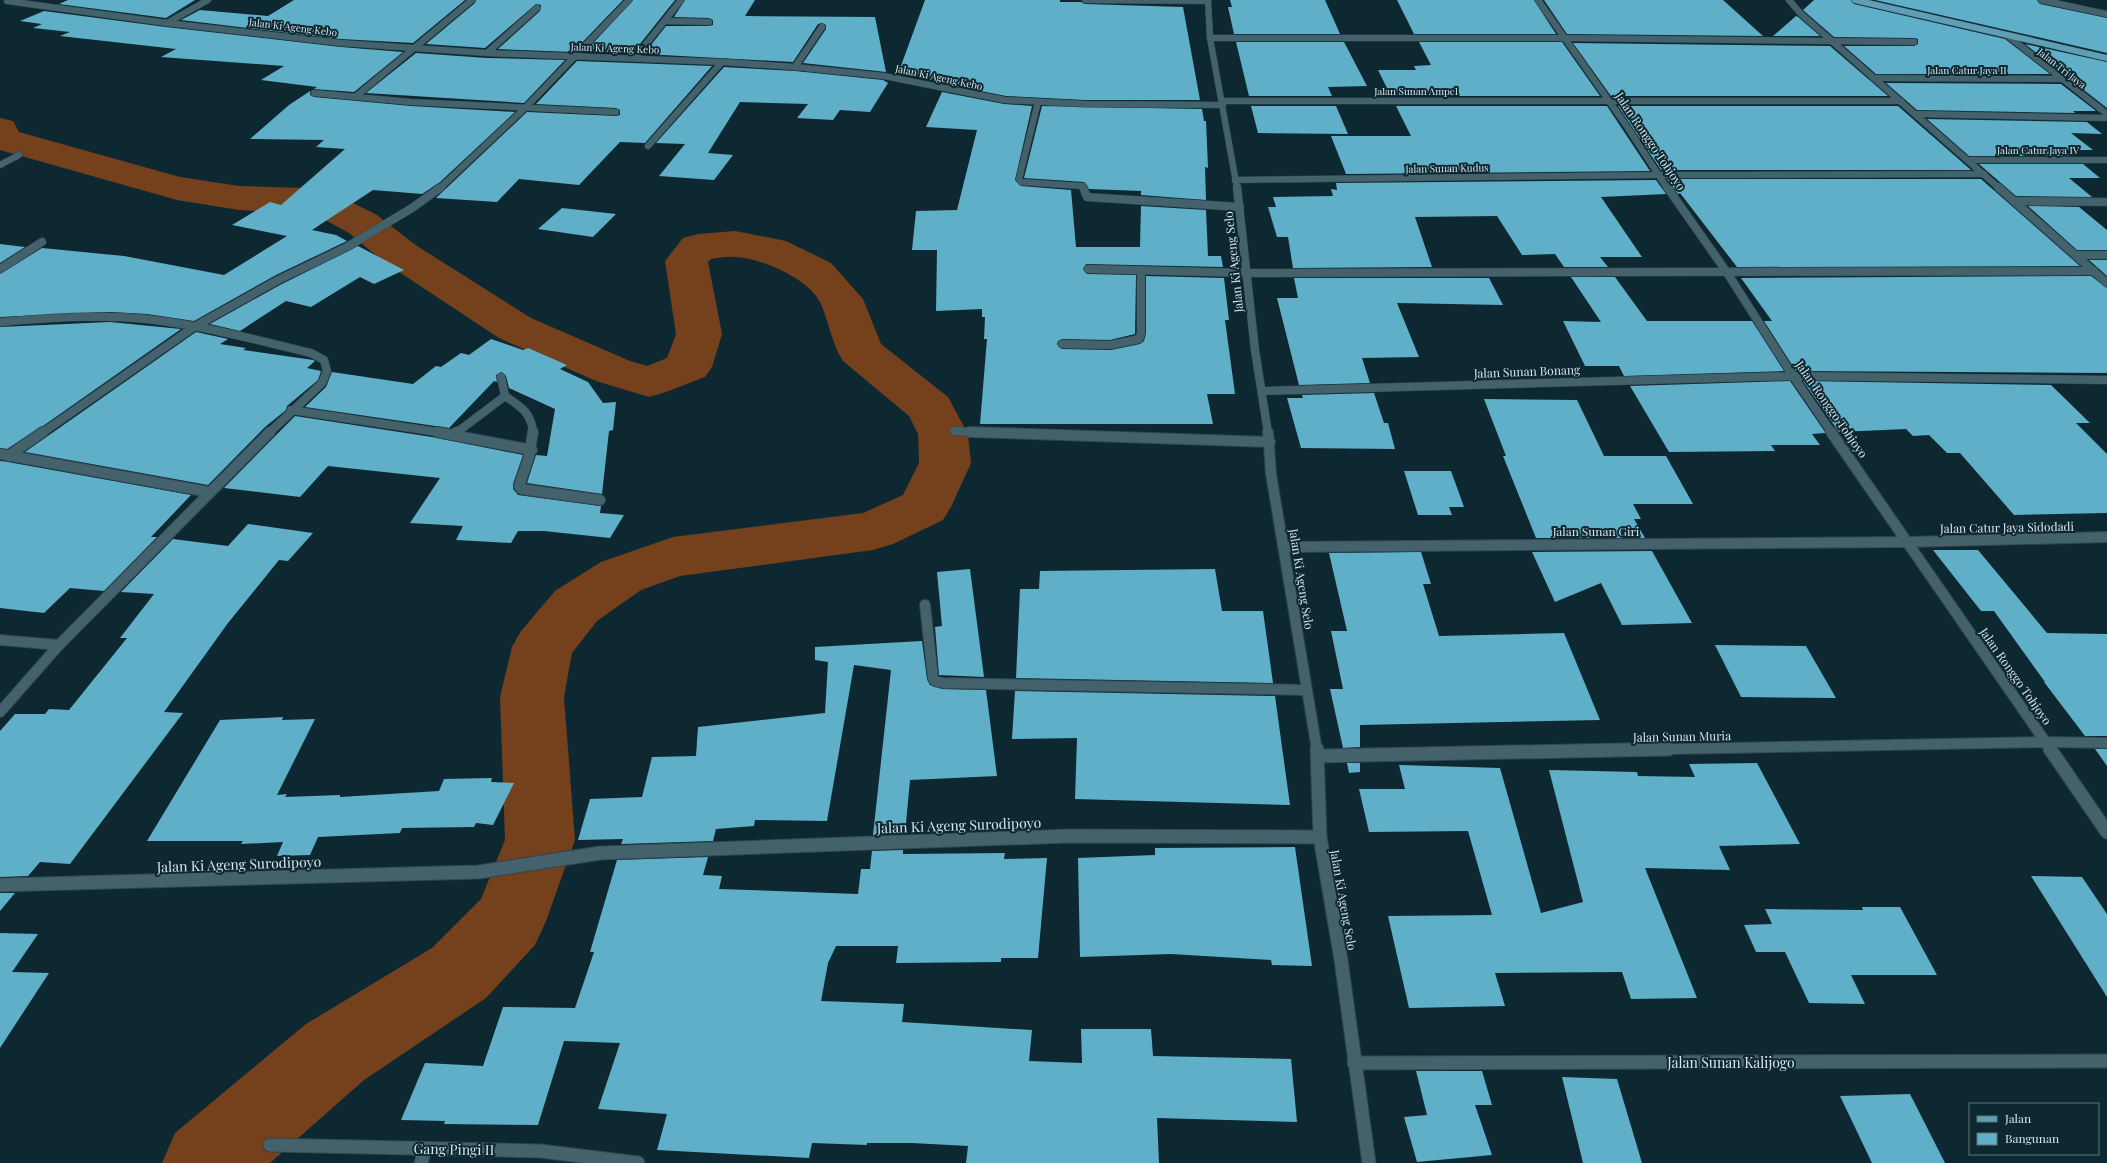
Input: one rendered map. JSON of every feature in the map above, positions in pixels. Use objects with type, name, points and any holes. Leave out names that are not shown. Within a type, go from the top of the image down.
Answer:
[{"type":"main road","points":[[1855,0],[2107,58]]},
{"type":"street","points":[[0,4],[7,0]]},
{"type":"street","name":"Jalan Ki Ageng Kebo","points":[[7,0],[167,23],[342,43],[487,53],[635,58],[795,67],[884,76],[982,97],[1038,102],[1222,103]]},
{"type":"street","points":[[167,23],[208,0]]},
{"type":"street","points":[[355,96],[472,0]]},
{"type":"street","points":[[4,455],[194,327],[278,280],[346,247],[390,222],[437,191],[525,108],[629,0]]},
{"type":"street","points":[[635,58],[681,0]]},
{"type":"street","points":[[1085,0],[1208,1]]},
{"type":"street","name":"Jalan Ronggo Tohjoyo","points":[[1538,0],[1610,101],[1658,175],[1726,271],[1793,376],[2047,742],[2107,832]]},
{"type":"street","points":[[1789,0],[1801,14],[1873,78],[1917,114],[2014,201],[2078,255],[2107,283]]},
{"type":"street","points":[[2041,0],[2107,14]]},
{"type":"street","name":"Jalan Ki Ageng Selo","points":[[1208,1],[1210,38],[1240,207],[1255,350],[1270,442],[1271,474],[1318,756],[1320,837],[1342,960],[1354,1063],[1369,1163]]},
{"type":"street","points":[[487,53],[537,8]]},
{"type":"street","points":[[665,20],[709,22]]},
{"type":"street","points":[[795,67],[822,27]]},
{"type":"street","name":"Jalan Tri Jaya","points":[[2008,36],[2107,114]]},
{"type":"street","points":[[1210,38],[1565,38],[1914,42]]},
{"type":"street","points":[[648,146],[722,62]]},
{"type":"street","name":"Jalan Catur Jaya II","points":[[1873,78],[2061,79]]},
{"type":"street","points":[[314,93],[525,108],[616,112]]},
{"type":"street","name":"Jalan Sunan Ampel","points":[[1222,103],[1901,101]]},
{"type":"street","points":[[1038,102],[1020,172],[1019,179],[1021,182],[1081,186],[1085,189],[1085,196],[1087,197],[1240,207]]},
{"type":"street","points":[[1917,114],[2107,118]]},
{"type":"street","points":[[0,165],[19,155]]},
{"type":"street","name":"Jalan Catur Jaya IV","points":[[1969,160],[2107,160]]},
{"type":"street","name":"Jalan Sunan Kudus","points":[[1235,180],[1658,175],[1984,174]]},
{"type":"street","points":[[2014,201],[2107,202]]},
{"type":"street","points":[[0,269],[42,242]]},
{"type":"street","points":[[2078,255],[2107,255]]},
{"type":"street","points":[[1088,269],[1247,273],[2094,271]]},
{"type":"street","points":[[1062,344],[1120,345],[1131,343],[1139,339],[1141,333],[1141,270]]},
{"type":"street","points":[[0,322],[69,316],[109,316],[148,319],[194,327],[311,353],[324,360],[328,370],[322,383],[291,410],[60,644],[0,712]]},
{"type":"street","points":[[501,376],[505,396],[524,409],[528,415],[532,429],[532,450],[519,486],[521,489],[600,500]]},
{"type":"street","name":"Jalan Sunan Bonang","points":[[1262,391],[1793,376],[2107,380]]},
{"type":"street","points":[[454,434],[505,396]]},
{"type":"street","points":[[291,410],[454,434],[532,450]]},
{"type":"street","points":[[954,431],[1270,442]]},
{"type":"street","points":[[4,455],[209,492]]},
{"type":"street","name":"Jalan Catur Jaya Sidodadi","points":[[1908,542],[2107,537]]},
{"type":"street","name":"Jalan Sunan Giri","points":[[1284,547],[1908,542]]},
{"type":"street","points":[[926,605],[933,678],[935,681],[943,683],[1306,690]]},
{"type":"street","points":[[0,640],[60,644]]},
{"type":"street","name":"Jalan Sunan Muria","points":[[1318,756],[2047,742],[2107,743]]},
{"type":"street","name":"Jalan Ki Ageng Surodipoyo","points":[[0,885],[479,872],[600,854],[1068,836],[1320,837]]},
{"type":"street","name":"Jalan Sunan Kalijogo","points":[[1354,1063],[2107,1061]]},
{"type":"street","name":"Gang Pingi II","points":[[270,1145],[423,1156],[540,1151],[638,1163]]},
{"type":"building","points":[[68,0],[195,0],[166,18],[59,4]]},
{"type":"building","points":[[294,0],[465,0],[413,43],[341,39],[181,20],[200,10],[268,16]]},
{"type":"building","points":[[476,0],[623,0],[573,52],[498,49],[540,11],[541,5],[536,4],[485,48],[426,44],[475,3]]},
{"type":"building","points":[[633,0],[675,0],[632,54],[585,52]]},
{"type":"building","points":[[685,0],[755,0],[745,16],[875,17],[886,72],[803,63],[826,29],[826,25],[822,23],[818,24],[793,62],[644,54],[666,26],[713,25],[713,20],[709,18],[674,17]]},
{"type":"building","points":[[925,0],[1060,0],[1060,2],[1081,2],[1085,4],[1183,7],[1200,100],[1085,100],[1006,96],[946,84],[948,79],[898,74]]},
{"type":"building","points":[[1230,0],[1325,0],[1340,34],[1234,34],[1228,7],[1232,7]]},
{"type":"building","points":[[1397,0],[1534,0],[1556,34],[1414,34]]},
{"type":"building","points":[[1544,0],[1723,0],[1763,36],[1567,34]]},
{"type":"building","points":[[1814,0],[1851,0],[1854,4],[2005,39],[2050,74],[1876,74],[1844,46],[1914,46],[1918,44],[1918,39],[1834,37],[1803,10]]},
{"type":"building","points":[[1875,0],[2037,0],[2040,4],[2107,18],[2107,53]]},
{"type":"building","points":[[44,11],[166,27],[341,47],[403,52],[354,92],[314,89],[317,87],[261,80],[284,66],[161,57],[176,49],[60,36],[70,32],[33,28],[42,24],[20,21]]},
{"type":"building","points":[[1796,16],[1798,17],[1820,36],[1773,36]]},
{"type":"building","points":[[1236,42],[1344,42],[1367,86],[1328,87],[1332,96],[1249,96]]},
{"type":"building","points":[[1419,42],[1562,42],[1600,96],[1391,96],[1378,70],[1416,70],[1414,66],[1431,65]]},
{"type":"building","points":[[1573,43],[1830,46],[1888,96],[1611,96]]},
{"type":"building","points":[[2025,44],[2107,62],[2107,108]]},
{"type":"building","points":[[416,53],[487,58],[565,60],[524,103],[366,93]]},
{"type":"building","points":[[577,61],[712,66],[645,143],[620,142],[579,185],[519,179],[497,202],[436,198],[527,112],[620,115],[620,110],[616,108],[536,104]]},
{"type":"building","points":[[724,67],[795,71],[883,80],[888,83],[870,112],[840,110],[833,120],[797,118],[808,104],[740,102],[708,153],[733,155],[714,180],[659,176],[685,144],[656,143]]},
{"type":"building","points":[[1886,83],[2061,84],[2096,111],[2073,111],[2075,113],[1917,110]]},
{"type":"building","points":[[310,91],[310,95],[314,97],[411,106],[515,112],[440,182],[422,194],[373,190],[312,230],[336,235],[347,241],[276,275],[194,321],[147,314],[110,312],[0,317],[0,274],[42,248],[124,256],[224,275],[287,236],[232,225],[270,202],[281,205],[345,149],[316,147],[324,140],[250,139],[289,105]]},
{"type":"building","points":[[942,92],[1004,104],[1032,106],[1015,180],[1021,186],[1071,190],[1076,247],[1140,247],[1141,206],[1206,210],[1208,256],[1221,256],[1223,267],[1086,264],[1083,269],[1087,274],[1136,275],[1135,334],[1110,340],[1062,339],[1058,341],[1057,344],[1062,349],[1111,350],[1140,344],[1144,341],[1146,333],[1146,276],[1224,278],[1229,320],[1225,320],[1235,394],[1207,394],[1213,424],[980,424],[987,339],[984,339],[985,317],[982,317],[982,309],[936,311],[937,250],[912,250],[916,211],[957,210],[977,130],[926,127]]},
{"type":"building","points":[[1042,106],[1202,109],[1204,121],[1206,121],[1208,168],[1205,167],[1206,200],[1141,195],[1141,191],[1089,189],[1084,182],[1024,178]]},
{"type":"building","points":[[1251,106],[1336,106],[1348,134],[1258,133]]},
{"type":"building","points":[[1396,106],[1607,106],[1650,171],[1346,174],[1331,136],[1411,136]]},
{"type":"building","points":[[1618,106],[1898,106],[1971,170],[1661,170]]},
{"type":"building","points":[[1927,119],[2087,122],[2102,134],[2071,133],[2093,150],[2065,150],[2071,156],[1969,156]]},
{"type":"building","points":[[1979,164],[2083,164],[2100,178],[2069,178],[2092,197],[2016,196]]},
{"type":"building","points":[[1667,179],[1981,179],[2080,266],[1737,267],[1680,193],[1678,194]]},
{"type":"building","points":[[1656,180],[1666,194],[1601,197],[1642,257],[1600,257],[1608,267],[1564,267],[1555,254],[1522,255],[1497,216],[1415,217],[1432,267],[1293,268],[1288,237],[1277,237],[1268,207],[1276,207],[1273,197],[1333,196],[1331,189],[1337,190],[1336,183]]},
{"type":"building","points":[[2028,206],[2079,207],[2107,230],[2107,250],[2077,250]]},
{"type":"building","points":[[562,208],[616,214],[593,237],[538,229]]},
{"type":"building","points":[[0,244],[25,247],[0,263]]},
{"type":"building","points":[[358,246],[404,270],[374,284],[360,277],[311,307],[286,301],[240,331],[210,324],[280,285]]},
{"type":"building","points":[[2089,260],[2107,260],[2107,276],[2097,267]]},
{"type":"building","points":[[2091,276],[2107,288],[2107,373],[1796,371],[1764,321],[1772,321],[1741,278]]},
{"type":"building","points":[[1571,277],[1615,277],[1647,321],[1752,321],[1784,371],[1624,376],[1619,366],[1585,366],[1563,321],[1601,322]]},
{"type":"building","points":[[1294,278],[1489,278],[1503,305],[1397,303],[1419,357],[1362,358],[1370,383],[1299,385],[1277,298],[1298,298]]},
{"type":"building","points":[[110,322],[181,329],[43,426],[7,449],[0,448],[0,327]]},
{"type":"building","points":[[196,332],[228,339],[220,344],[246,348],[243,350],[313,360],[315,361],[307,368],[321,371],[318,380],[287,406],[286,410],[265,427],[208,485],[25,452]]},
{"type":"building","points":[[491,339],[523,350],[528,348],[567,365],[560,369],[588,382],[603,403],[616,402],[613,430],[609,431],[602,494],[527,483],[536,455],[547,456],[555,409],[509,388],[506,376],[502,372],[496,375],[497,382],[494,381],[449,428],[305,407],[326,387],[332,372],[413,384],[436,366],[441,367],[461,353],[469,355]]},
{"type":"building","points":[[1790,381],[1825,432],[1812,434],[1820,445],[1771,445],[1775,451],[1669,452],[1630,386]]},
{"type":"building","points":[[1803,381],[2051,385],[2090,423],[2076,423],[2107,454],[2107,513],[2014,515],[1960,453],[1947,453],[1929,435],[1913,436],[1906,429],[1839,432]]},
{"type":"building","points":[[1374,393],[1384,423],[1388,423],[1395,449],[1301,448],[1287,398],[1303,398],[1302,395]]},
{"type":"building","points":[[1484,399],[1577,400],[1604,456],[1666,456],[1693,504],[1633,504],[1641,519],[1634,519],[1645,538],[1536,538],[1503,456],[1506,456]]},
{"type":"building","points":[[295,416],[432,437],[523,455],[513,484],[513,489],[518,495],[601,506],[600,513],[624,515],[610,538],[544,531],[518,531],[511,543],[456,540],[463,526],[410,523],[440,478],[328,466],[300,497],[224,488]]},
{"type":"building","points":[[0,461],[191,495],[151,537],[157,537],[104,591],[70,588],[44,613],[0,608]]},
{"type":"building","points":[[1404,471],[1451,471],[1464,507],[1449,507],[1452,515],[1418,515]]},
{"type":"building","points":[[248,524],[313,533],[288,561],[279,560],[228,623],[164,712],[183,713],[70,864],[40,862],[28,876],[0,877],[0,731],[15,714],[45,714],[49,709],[69,710],[127,638],[120,638],[154,594],[121,592],[173,539],[228,546]]},
{"type":"building","points":[[1933,550],[1978,550],[2047,633],[2107,634],[2107,736],[2085,736],[2044,682],[1994,611],[1981,611]]},
{"type":"building","points":[[1652,551],[1692,623],[1622,625],[1601,583],[1555,602],[1532,552]]},
{"type":"building","points":[[1421,552],[1431,584],[1423,584],[1439,636],[1564,633],[1600,720],[1360,725],[1360,747],[1343,748],[1330,689],[1343,689],[1331,631],[1347,631],[1329,553]]},
{"type":"building","points":[[970,569],[984,677],[939,675],[935,627],[942,626],[937,572]]},
{"type":"building","points":[[1215,569],[1222,611],[1263,611],[1273,683],[1016,678],[1020,589],[1039,589],[1040,571]]},
{"type":"building","points":[[922,641],[927,679],[930,685],[943,689],[986,690],[997,776],[910,780],[905,834],[873,835],[891,670],[854,665],[827,821],[755,820],[754,826],[716,829],[713,841],[621,844],[623,839],[578,840],[590,799],[642,797],[652,757],[696,756],[698,727],[825,713],[828,662],[815,660],[815,647]]},
{"type":"building","points":[[1715,645],[1806,646],[1836,698],[1741,697]]},
{"type":"building","points":[[1015,691],[1275,696],[1290,805],[1075,799],[1077,738],[1012,739]]},
{"type":"building","points":[[283,717],[282,720],[315,719],[277,795],[287,794],[285,797],[340,795],[340,797],[439,791],[444,779],[492,778],[491,782],[514,783],[493,825],[476,823],[474,827],[402,828],[400,833],[318,837],[310,855],[277,856],[283,842],[241,844],[243,841],[147,841],[220,720]]},
{"type":"building","points":[[2095,749],[2107,749],[2107,766]]},
{"type":"building","points":[[1347,763],[1360,763],[1360,772],[1349,773]]},
{"type":"building","points":[[1757,763],[1800,844],[1719,846],[1730,870],[1645,868],[1697,998],[1631,999],[1622,972],[1495,973],[1505,1006],[1409,1008],[1388,916],[1492,915],[1468,831],[1369,832],[1359,789],[1405,789],[1399,765],[1500,768],[1541,913],[1583,902],[1549,770],[1637,772],[1638,776],[1695,777],[1689,764]]},
{"type":"building","points":[[1295,847],[1312,966],[1272,965],[1271,960],[1171,954],[1080,957],[1078,858],[1155,855],[1155,848]]},
{"type":"building","points":[[903,850],[903,854],[1005,853],[1004,859],[1047,858],[1038,958],[1001,958],[1001,962],[896,963],[898,946],[836,946],[828,963],[821,1001],[904,1004],[902,1022],[1032,1030],[1029,1061],[1082,1063],[1081,1029],[1151,1029],[1153,1056],[1291,1059],[1297,1122],[1157,1118],[1159,1163],[966,1163],[968,1146],[912,1143],[867,1143],[867,1145],[812,1143],[809,1158],[657,1150],[667,1114],[598,1109],[620,1043],[564,1041],[538,1125],[444,1124],[445,1121],[401,1120],[425,1063],[483,1066],[503,1007],[575,1008],[594,952],[590,952],[617,860],[708,857],[703,875],[722,876],[719,889],[858,894],[861,869],[870,869],[872,851]]},
{"type":"building","points":[[2031,876],[2082,877],[2107,914],[2107,997]]},
{"type":"building","points":[[0,893],[15,893],[0,911]]},
{"type":"building","points":[[1862,907],[1900,907],[1937,975],[1851,975],[1865,1004],[1809,1003],[1785,952],[1756,952],[1744,925],[1772,924],[1765,909],[1863,910]]},
{"type":"building","points":[[0,933],[38,934],[12,972],[49,973],[0,1048]]},
{"type":"building","points":[[1416,1071],[1482,1071],[1492,1105],[1475,1105],[1492,1155],[1417,1162],[1404,1117],[1427,1115]]},
{"type":"building","points":[[1562,1077],[1617,1079],[1642,1163],[1583,1163]]},
{"type":"building","points":[[1910,1094],[1945,1163],[1872,1163],[1840,1096]]},
{"type":"waterway","points":[[0,129],[3,139],[177,188],[239,198],[302,200],[325,204],[363,224],[399,253],[515,328],[613,371],[649,382],[688,367],[699,334],[686,261],[698,247],[735,244],[771,250],[816,272],[841,299],[860,351],[930,408],[943,434],[945,463],[924,507],[873,531],[673,557],[621,576],[576,606],[543,647],[532,697],[540,840],[509,921],[459,973],[335,1052],[205,1163]]}]
